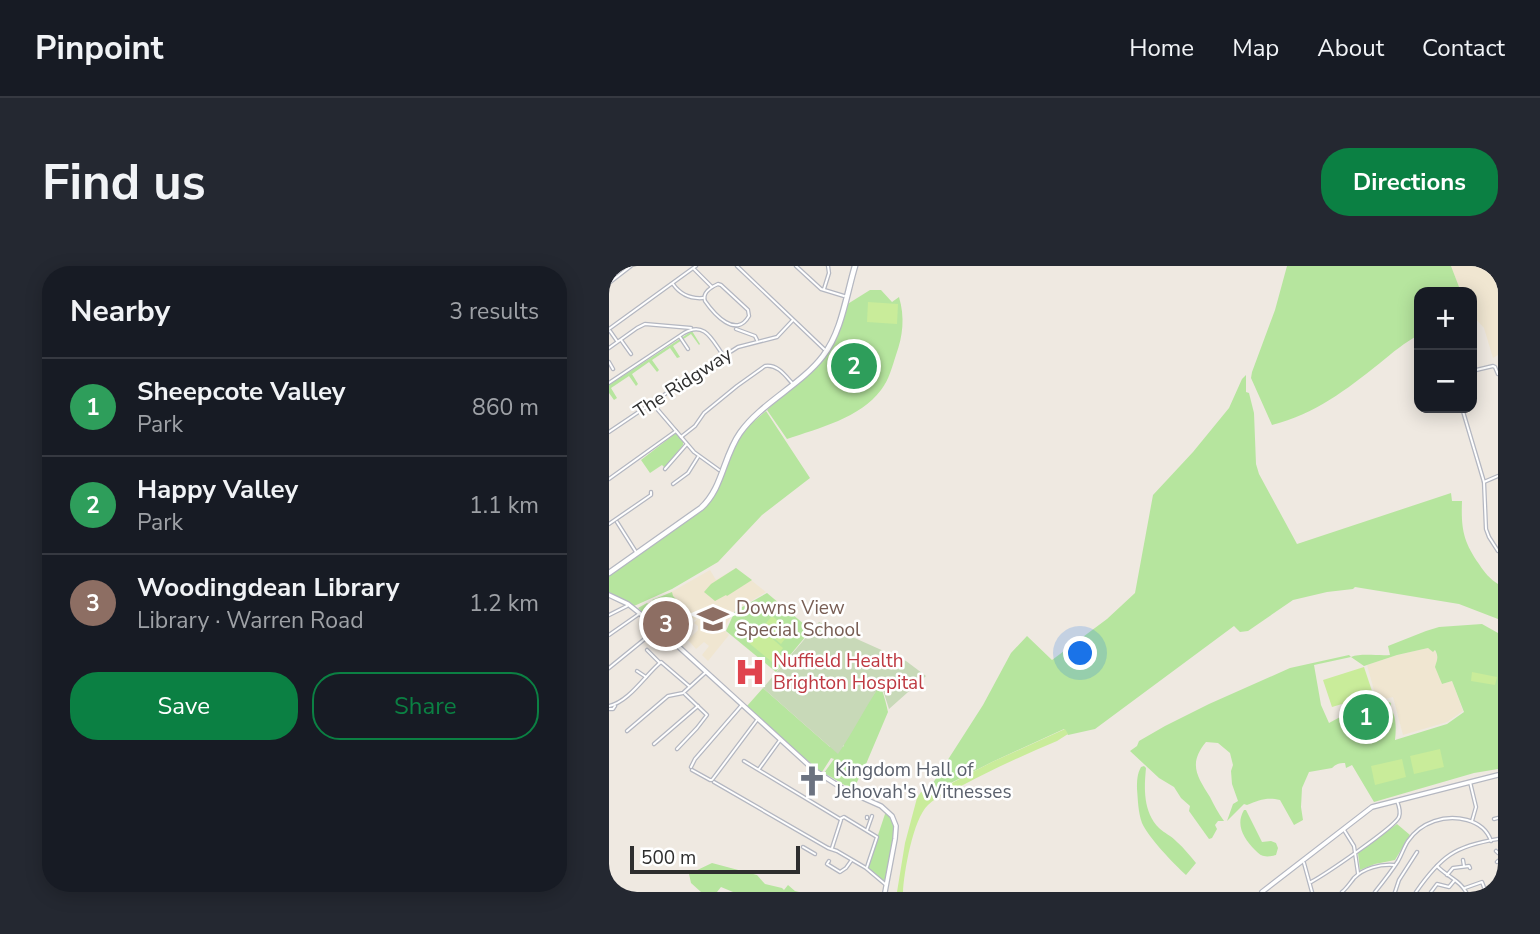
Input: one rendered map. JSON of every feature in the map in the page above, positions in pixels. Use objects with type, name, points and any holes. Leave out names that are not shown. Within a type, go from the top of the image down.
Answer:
[{"type":"main road","points":[[609,573],[704,505],[717,488],[740,432],[815,365],[826,351],[835,335],[855,266]]},
{"type":"street","points":[[609,283],[631,266]]},
{"type":"street","points":[[737,266],[833,356]]},
{"type":"street","points":[[796,266],[819,288],[847,296]]},
{"type":"street","points":[[824,290],[829,273],[828,266]]},
{"type":"street","points":[[631,354],[609,329],[694,267],[712,287]]},
{"type":"street","points":[[672,283],[681,293],[703,298]]},
{"type":"street","points":[[721,285],[748,311],[748,320],[740,325],[725,322],[703,298],[712,287],[721,285]]},
{"type":"street","name":"The Ridgway","points":[[609,432],[743,345],[777,337],[793,320]]},
{"type":"street","points":[[609,348],[645,324],[676,326],[706,332],[724,356]]},
{"type":"street","points":[[676,326],[688,349]]},
{"type":"street","points":[[609,383],[691,329]]},
{"type":"street","points":[[736,329],[742,329],[757,341]]},
{"type":"street","points":[[609,362],[612,368]]},
{"type":"street","points":[[681,437],[693,429],[705,413],[765,366],[776,367],[793,384]]},
{"type":"street","points":[[1477,370],[1492,366],[1498,374]]},
{"type":"street","points":[[652,403],[686,444],[719,470]]},
{"type":"street","points":[[1463,413],[1484,482],[1485,526],[1498,551]]},
{"type":"street","points":[[609,479],[676,431]]},
{"type":"street","points":[[665,469],[671,466],[670,463],[686,444]]},
{"type":"street","points":[[673,484],[688,473],[699,455]]},
{"type":"street","points":[[1484,482],[1498,476]]},
{"type":"street","points":[[609,524],[651,495],[651,492]]},
{"type":"street","points":[[616,520],[637,553]]},
{"type":"street","points":[[609,595],[628,604],[658,628],[780,740],[828,780],[881,806],[890,814],[896,833],[885,892]]},
{"type":"street","points":[[609,615],[628,604]]},
{"type":"street","points":[[609,635],[640,613]]},
{"type":"street","points":[[609,668],[658,628]]},
{"type":"street","points":[[647,650],[689,686]]},
{"type":"street","points":[[609,708],[646,678],[660,662]]},
{"type":"street","points":[[637,671],[646,678]]},
{"type":"street","points":[[627,731],[667,696],[683,692],[706,671]]},
{"type":"street","points":[[677,749],[707,715],[683,692]]},
{"type":"street","points":[[654,744],[698,705]]},
{"type":"street","points":[[742,705],[697,757],[692,768],[866,868],[886,884]]},
{"type":"street","points":[[713,781],[757,719]]},
{"type":"street","points":[[759,770],[780,740]]},
{"type":"street","points":[[744,761],[841,819],[844,817],[877,837],[866,868]]},
{"type":"street","points":[[1262,892],[1372,807],[1498,775]]},
{"type":"street","points":[[1470,782],[1476,807],[1472,822]]},
{"type":"street","points":[[1311,882],[1397,820],[1400,814],[1397,800]]},
{"type":"street","points":[[867,831],[872,816]]},
{"type":"street","points":[[1375,892],[1415,833],[1431,822],[1459,818],[1472,822],[1487,832],[1490,841]]},
{"type":"street","points":[[1494,819],[1498,818]]},
{"type":"street","points":[[832,849],[841,819]]},
{"type":"street","points":[[1343,829],[1356,852],[1359,874]]},
{"type":"street","points":[[1416,892],[1436,866],[1451,854],[1464,847],[1498,839]]},
{"type":"street","points":[[803,847],[815,854]]},
{"type":"street","points":[[1395,892],[1399,880],[1417,854]]},
{"type":"street","points":[[840,872],[852,860]]},
{"type":"street","points":[[1303,860],[1311,882],[1311,892]]},
{"type":"street","points":[[1463,860],[1465,867]]},
{"type":"street","points":[[827,864],[840,872]]},
{"type":"street","points":[[1342,892],[1359,874],[1379,866],[1395,865]]},
{"type":"street","points":[[1436,866],[1465,890],[1482,883],[1485,890]]},
{"type":"street","points":[[1447,876],[1453,868],[1469,868]]},
{"type":"street","points":[[840,872],[840,877]]},
{"type":"street","points":[[1431,892],[1437,884],[1449,887],[1454,880]]},
{"type":"street","points":[[1472,880],[1473,885]]},
{"type":"street","points":[[1444,885],[1447,881]]},
{"type":"shaded area","points":[[1451,266],[1498,266],[1498,355],[1493,358],[1484,328],[1477,320],[1477,287],[1459,287]]},
{"type":"shaded area","points":[[736,568],[766,592],[734,611],[725,627],[729,635],[708,661],[702,655],[709,646],[704,642],[696,649],[688,640],[698,630],[694,623],[703,612],[695,620],[685,612],[674,625],[661,614],[654,622],[638,608],[710,570],[716,580]]},
{"type":"shaded area","points":[[1428,648],[1436,652],[1436,664],[1442,684],[1452,681],[1463,711],[1447,722],[1403,735],[1393,697],[1377,701],[1367,665]]},
{"type":"green space","points":[[1287,266],[1451,266],[1459,287],[1414,287],[1414,338],[1329,400],[1272,425],[1251,378]]},
{"type":"green space","points":[[870,290],[881,290],[892,302],[899,297],[901,304],[903,319],[900,341],[886,382],[872,400],[850,415],[787,439],[767,410],[825,356],[846,305]]},
{"type":"green space","points":[[868,302],[898,304],[897,324],[867,322]]},
{"type":"green space","points":[[692,331],[699,345],[691,334],[673,346],[680,357],[677,358],[670,348],[652,360],[659,370],[657,372],[649,362],[632,374],[638,384],[636,386],[629,376],[611,388],[617,398],[614,400],[609,393],[609,385]]},
{"type":"green space","points":[[1246,375],[1246,392],[1249,393],[1254,413],[1256,464],[1259,474],[1297,544],[1451,493],[1452,501],[1462,501],[1463,527],[1469,548],[1485,573],[1498,584],[1498,619],[1459,604],[1355,587],[1293,600],[1248,631],[1240,632],[1234,626],[1095,729],[1068,735],[1064,729],[937,790],[933,783],[983,705],[1011,653],[1027,636],[1052,660],[1107,619],[1135,593],[1153,495],[1229,408]]},
{"type":"green space","points":[[766,411],[810,478],[762,515],[718,562],[672,589],[634,606],[609,592],[609,576],[707,505],[717,491],[739,437]]},
{"type":"green space","points":[[676,433],[683,445],[665,468],[662,465],[650,473],[641,460]]},
{"type":"green space","points":[[736,568],[752,580],[715,601],[704,592],[711,584]]},
{"type":"green space","points":[[672,592],[685,609],[674,625],[661,614],[654,622],[638,608],[647,603],[653,608],[657,605],[652,600]]},
{"type":"green space","points":[[767,593],[811,630],[776,672],[726,631],[735,611]]},
{"type":"green space","points":[[772,616],[791,631],[781,644],[762,628]]},
{"type":"green space","points":[[819,622],[906,661],[926,676],[889,709],[881,684],[838,754],[763,688]]},
{"type":"green space","points":[[1482,624],[1498,633],[1498,769],[1474,773],[1374,802],[1352,765],[1346,768],[1345,763],[1339,764],[1309,772],[1302,788],[1303,820],[1294,825],[1280,800],[1271,799],[1244,804],[1227,821],[1233,804],[1238,801],[1232,784],[1233,765],[1230,753],[1218,743],[1206,742],[1197,757],[1196,770],[1224,821],[1218,821],[1215,825],[1217,829],[1209,839],[1189,811],[1190,806],[1174,787],[1159,778],[1130,751],[1139,741],[1165,726],[1290,668],[1349,655],[1390,655],[1388,646],[1439,627]],"holes":[[[1428,648],[1433,652],[1435,650],[1435,667],[1442,684],[1452,681],[1464,712],[1447,724],[1395,740],[1395,719],[1389,702],[1342,716],[1329,723],[1321,705],[1314,665],[1351,657],[1364,666]]]},
{"type":"green space","points":[[761,629],[783,648],[772,662],[749,643]]},
{"type":"green space","points":[[1364,667],[1375,700],[1344,710],[1342,704],[1332,707],[1323,680]]},
{"type":"green space","points":[[1472,672],[1497,677],[1495,685],[1471,681]]},
{"type":"green space","points":[[880,685],[888,712],[853,790],[824,773],[834,759],[831,758],[822,772],[747,706],[763,688],[830,747],[843,747],[842,741]]},
{"type":"green space","points":[[1065,729],[1068,734],[1057,741],[988,772],[940,796],[928,805],[914,833],[907,859],[903,892],[897,892],[905,843],[921,792],[929,795],[992,762]]},
{"type":"green space","points":[[1440,749],[1444,767],[1414,774],[1410,756]]},
{"type":"green space","points":[[1402,759],[1406,777],[1375,785],[1371,766]]},
{"type":"green space","points":[[1144,766],[1146,800],[1150,815],[1159,828],[1185,849],[1196,863],[1186,875],[1155,843],[1142,823],[1137,783],[1141,767]]},
{"type":"green space","points":[[1244,810],[1262,842],[1276,843],[1276,855],[1262,855],[1247,841],[1240,821]]},
{"type":"green space","points":[[886,811],[893,823],[894,837],[884,883],[867,868]]},
{"type":"green space","points":[[1397,824],[1410,835],[1395,860],[1360,870],[1358,853]]},
{"type":"green space","points":[[712,863],[757,875],[765,884],[784,890],[788,885],[799,892],[733,892],[721,887],[717,892],[701,892],[691,883],[689,874]]},
{"type":"place","name":"Happy Valley","points":[[854,366]]},
{"type":"place","name":"Downs View Special School","points":[[713,619]]},
{"type":"place","name":"Woodingdean Library","points":[[666,624]]},
{"type":"place","name":"Nuffield Health Brighton Hospital","points":[[750,672]]},
{"type":"place","name":"Sheepcote Valley","points":[[1366,717]]},
{"type":"place","name":"Kingdom Hall of Jehovah's Witnesses","points":[[812,781]]}]
